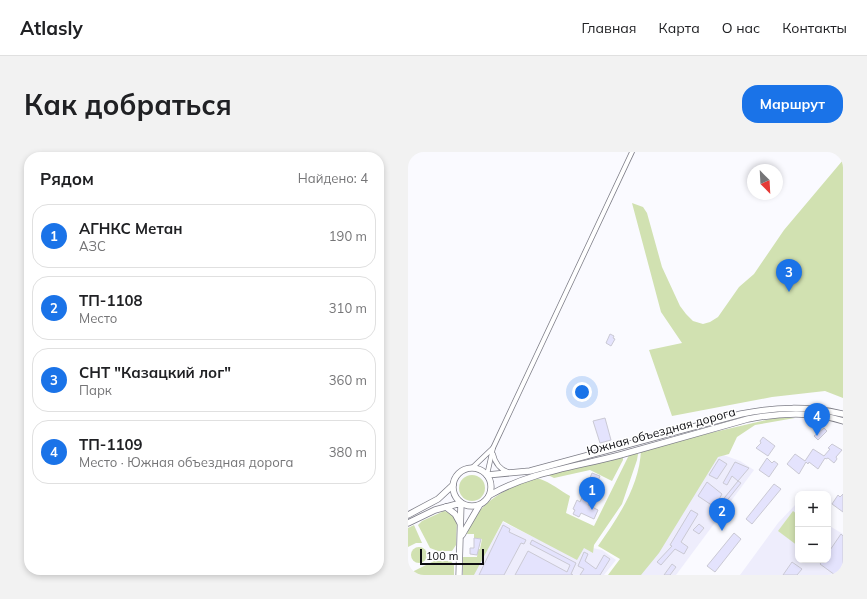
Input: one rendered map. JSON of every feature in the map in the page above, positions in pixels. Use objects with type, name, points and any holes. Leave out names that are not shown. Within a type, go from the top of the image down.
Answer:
[{"type":"main road","name":"Южная объездная дорога","points":[[487,475],[516,473],[766,409],[786,407],[843,414]]},
{"type":"main road","name":"Южная объездная дорога","points":[[490,495],[511,484],[538,474],[767,415],[814,415],[843,421]]},
{"type":"main road","points":[[408,515],[438,499],[453,485],[458,474],[465,469],[472,468],[483,471],[487,475],[491,485],[490,495],[479,506],[461,538]]},
{"type":"main road","points":[[453,485],[453,492],[461,503],[466,506],[479,506]]},
{"type":"main road","points":[[408,523],[446,507],[461,503]]},
{"type":"main road","points":[[459,575],[461,503]]},
{"type":"main road","points":[[446,507],[452,510],[458,518],[461,528],[461,538]]},
{"type":"street","points":[[487,475],[493,448],[632,152]]},
{"type":"street","points":[[472,468],[493,448]]},
{"type":"street","points":[[493,448],[495,462],[508,472],[516,473]]},
{"type":"shaded area","points":[[718,453],[740,461],[754,470],[676,575],[638,575]]},
{"type":"shaded area","points":[[795,505],[795,563],[831,563],[831,527],[843,534],[843,575],[740,575],[778,523]]},
{"type":"shaded area","points":[[503,522],[576,558],[583,546],[602,550],[616,560],[604,575],[473,575]]},
{"type":"green space","points":[[843,160],[843,398],[825,391],[772,397],[672,416],[649,350],[682,343],[661,312],[632,203],[643,207],[647,213],[662,267],[680,306],[693,321],[703,324],[718,317],[739,287],[754,274],[784,230]]},
{"type":"green space","points":[[779,417],[795,418],[755,425],[737,437],[729,454],[718,457],[659,553],[641,575],[608,575],[620,559],[598,546],[627,500],[637,476],[641,449]]},
{"type":"green space","points":[[636,452],[638,454],[637,460],[622,504],[594,545],[593,553],[584,548],[577,560],[503,521],[474,575],[463,575],[463,557],[477,557],[482,539],[474,538],[474,534],[467,534],[470,525],[481,509],[496,496],[526,481],[533,479],[544,480],[570,496],[566,513],[594,526],[630,453]]},
{"type":"green space","points":[[620,457],[623,458],[623,460],[612,481],[590,470],[554,478],[548,475]]},
{"type":"green space","points":[[472,475],[481,479],[485,488],[481,497],[472,501],[463,497],[459,488],[463,479]]},
{"type":"green space","points":[[444,511],[453,513],[457,518],[456,545],[452,551],[438,551],[430,548],[418,525],[422,521]]},
{"type":"green space","points":[[793,511],[795,513],[795,544],[778,531]]},
{"type":"green space","points":[[414,525],[422,543],[416,543],[408,547],[408,528]]},
{"type":"green space","points":[[419,547],[425,549],[427,555],[425,561],[419,563],[413,561],[411,555],[413,549]]},
{"type":"green space","points":[[434,561],[451,561],[454,565],[454,575],[411,575],[410,573]]},
{"type":"building","points":[[610,334],[614,336],[613,338],[615,339],[611,346],[606,343]]},
{"type":"building","points":[[605,418],[611,440],[600,443],[593,421]]},
{"type":"building","points":[[824,428],[827,431],[818,440],[814,436]]},
{"type":"building","points":[[763,437],[775,446],[768,456],[756,448],[761,443],[760,441]]},
{"type":"building","points":[[832,444],[842,450],[836,457],[837,459],[834,463],[828,458],[825,458],[818,469],[809,462],[808,464],[806,462],[799,474],[787,464],[795,454],[805,461],[813,449],[824,456]]},
{"type":"building","points":[[767,458],[772,463],[774,461],[778,464],[769,477],[759,470]]},
{"type":"building","points":[[719,459],[727,464],[717,479],[709,475]]},
{"type":"building","points":[[735,462],[749,468],[738,481],[732,476],[727,485],[723,483]]},
{"type":"building","points":[[592,473],[600,476],[588,505],[598,510],[594,519],[581,513],[579,517],[573,514],[575,510],[573,509],[577,500],[580,502]]},
{"type":"building","points":[[738,481],[741,483],[717,513],[714,510],[716,508],[698,496],[707,482],[722,494],[718,501],[721,502]]},
{"type":"building","points":[[774,484],[781,489],[752,524],[746,519]]},
{"type":"building","points":[[843,494],[843,512],[832,504],[838,495],[840,497]]},
{"type":"building","points":[[691,510],[698,514],[681,542],[688,547],[684,554],[675,549],[661,565],[657,562],[672,546],[670,545]]},
{"type":"building","points":[[699,524],[704,528],[699,534],[693,530]]},
{"type":"building","points":[[503,525],[510,529],[509,532],[526,540],[524,544],[521,543],[504,575],[479,575]]},
{"type":"building","points":[[734,533],[741,539],[715,572],[707,566]]},
{"type":"building","points":[[841,534],[843,536],[843,575],[835,575],[820,564],[831,563],[831,549]]},
{"type":"building","points":[[474,538],[481,539],[477,555],[470,554],[470,548],[474,548]]},
{"type":"building","points":[[532,540],[576,563],[571,574],[573,575],[515,575],[528,551],[567,572],[570,565],[530,544]]},
{"type":"building","points":[[584,552],[588,554],[585,561],[596,569],[604,555],[610,559],[600,575],[580,575],[584,569],[578,566]]},
{"type":"building","points":[[792,562],[802,569],[797,575],[783,575]]},
{"type":"building","points":[[672,564],[676,567],[670,575],[664,575]]},
{"type":"place","name":"СНТ \"Казацкий лог\"","points":[[789,292]]},
{"type":"place","name":"ТП-1109","points":[[817,436]]},
{"type":"place","name":"АГНКС Метан","points":[[592,510]]},
{"type":"place","name":"ТП-1108","points":[[722,531]]}]
